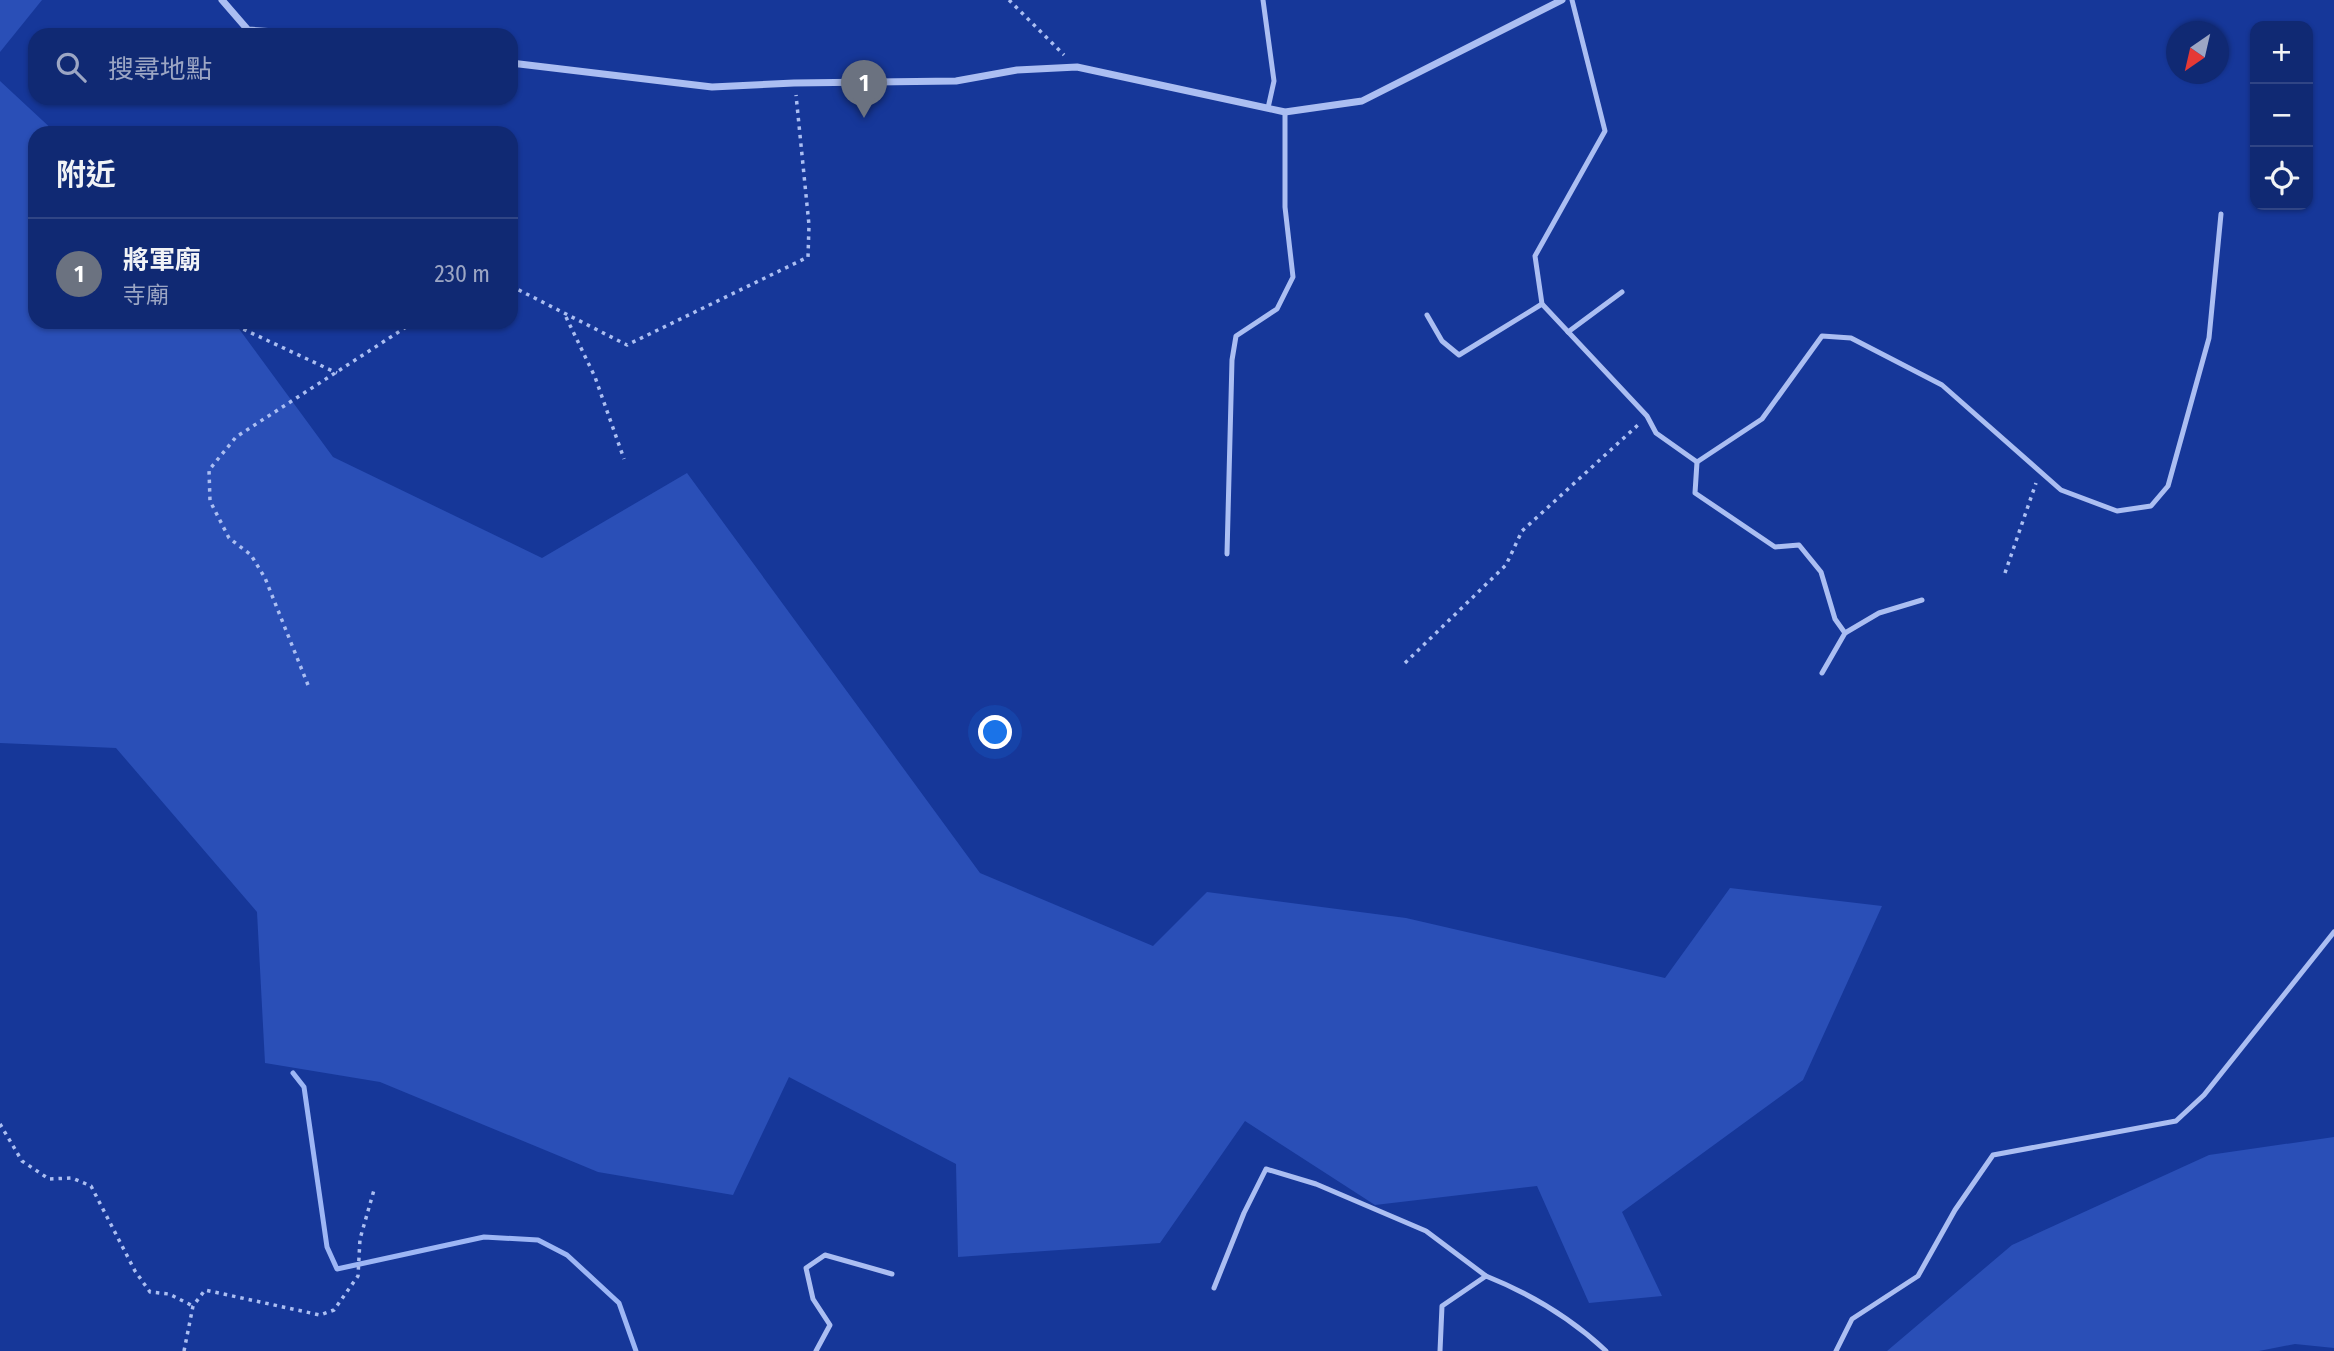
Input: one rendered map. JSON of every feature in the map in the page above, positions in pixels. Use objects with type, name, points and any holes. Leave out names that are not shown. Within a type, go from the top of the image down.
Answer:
[{"type":"street","points":[[222,0],[246,28]]},
{"type":"street","points":[[518,64],[712,87],[956,81],[1017,70],[1077,67],[1285,113],[1362,101],[1562,0]]},
{"type":"lane","points":[[1263,0],[1274,81],[1269,108]]},
{"type":"lane","points":[[1572,0],[1605,131],[1535,256],[1542,304],[1647,416],[1656,433],[1697,462]]},
{"type":"lane","points":[[1227,554],[1232,360],[1236,336],[1277,309],[1293,277],[1286,206],[1285,113]]},
{"type":"lane","points":[[1697,462],[1762,419],[1822,336],[1851,338],[1942,385],[2062,490],[2117,511],[2151,506],[2168,486],[2208,338],[2221,214]]},
{"type":"lane","points":[[1568,332],[1622,292]]},
{"type":"lane","points":[[1427,316],[1442,341],[1459,355],[1542,304]]},
{"type":"lane","points":[[1697,462],[1695,493],[1775,547],[1799,545],[1821,572],[1835,620],[1845,633]]},
{"type":"lane","points":[[1822,673],[1845,633],[1879,613],[1922,600]]},
{"type":"lane","points":[[1836,1351],[1852,1319],[1918,1276],[1955,1210],[1993,1155],[2176,1121],[2204,1095],[2334,933]]},
{"type":"lane","points":[[1214,1288],[1244,1213],[1266,1169],[1316,1184],[1426,1231],[1486,1276],[1515,1288],[1579,1325],[1606,1351]]},
{"type":"lane","points":[[816,1351],[830,1325],[813,1299],[806,1268],[825,1255],[892,1274]]},
{"type":"lane","points":[[1440,1351],[1441,1306],[1486,1276]]},
{"type":"path","points":[[1009,0],[1077,67]]},
{"type":"path","points":[[518,290],[627,345],[808,257],[809,225],[794,83]]},
{"type":"path","points":[[565,316],[595,377],[624,458]]},
{"type":"path","points":[[243,329],[337,373]]},
{"type":"path","points":[[308,685],[265,578],[251,555],[229,538],[210,501],[209,470],[236,437],[403,329]]},
{"type":"path","points":[[1405,663],[1506,565],[1522,531],[1647,416]]},
{"type":"path","points":[[2005,573],[2040,471]]},
{"type":"path","points":[[0,1124],[22,1161],[49,1179],[72,1178],[91,1186],[135,1271],[150,1292],[169,1294],[193,1306]]},
{"type":"path","points":[[184,1351],[193,1306],[205,1290],[320,1315],[334,1310],[358,1276],[360,1239],[374,1190]]},
{"type":"shaded area","points":[[0,0],[42,0],[0,52]]},
{"type":"shaded area","points":[[0,81],[48,126],[28,126],[28,329],[239,329],[333,457],[542,558],[687,473],[980,873],[1153,946],[1207,892],[1406,918],[1665,978],[1730,888],[1882,906],[1803,1080],[1622,1212],[1662,1296],[1589,1303],[1537,1186],[1375,1205],[1245,1121],[1160,1243],[958,1257],[956,1164],[789,1077],[733,1195],[598,1172],[380,1082],[265,1063],[257,912],[116,748],[0,743]]},
{"type":"shaded area","points":[[2334,1137],[2334,1348],[2295,1344],[2259,1351],[1887,1351],[2012,1245],[2209,1155]]},
{"type":"waterway","points":[[293,1073],[304,1087],[327,1247],[337,1269],[484,1237],[538,1240],[567,1255],[619,1303],[636,1351]]},
{"type":"place","name":"將軍廟","points":[[864,118]]}]
